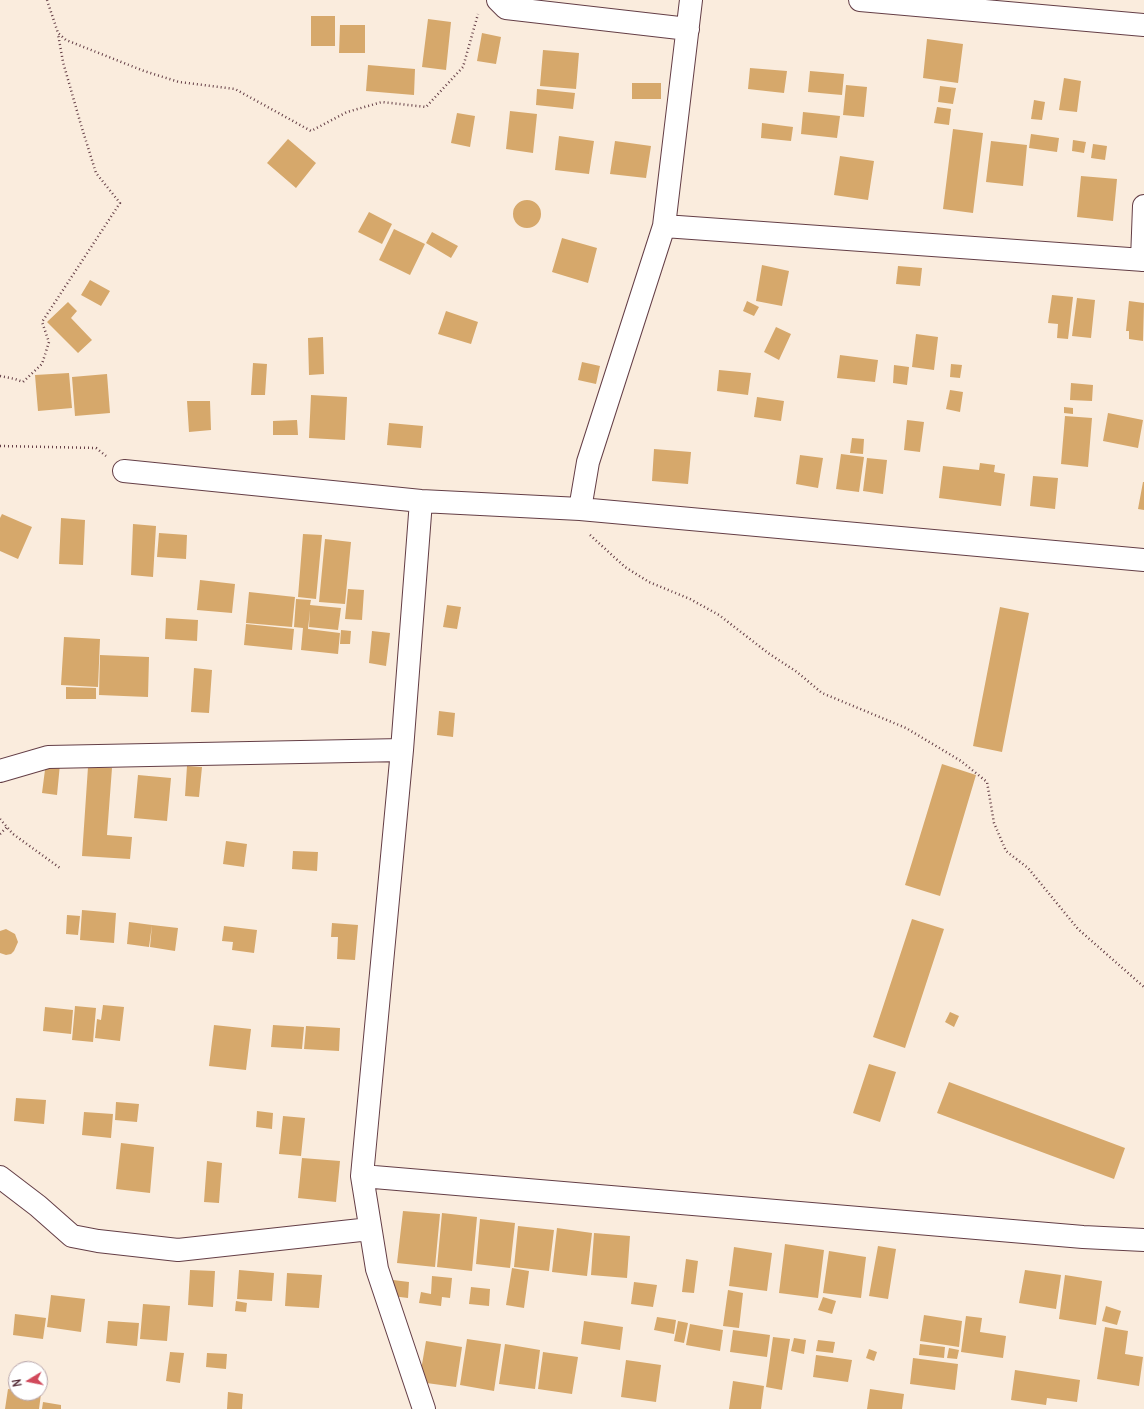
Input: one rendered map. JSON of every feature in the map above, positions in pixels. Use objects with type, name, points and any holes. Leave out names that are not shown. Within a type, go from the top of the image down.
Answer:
[{"type":"street","points":[[580,509],[588,462],[664,226],[692,0]]},
{"type":"street","points":[[860,0],[925,3],[1144,25]]},
{"type":"street","points":[[489,4],[506,8],[688,29]]},
{"type":"street","points":[[664,226],[1143,260],[1144,206]]},
{"type":"street","points":[[124,471],[420,501],[580,509],[1144,560]]},
{"type":"street","points":[[420,501],[402,750],[362,1176],[376,1269],[424,1409]]},
{"type":"street","points":[[0,771],[48,757],[402,750]]},
{"type":"street","points":[[362,1176],[1083,1237],[1144,1240]]},
{"type":"street","points":[[0,1177],[38,1206],[72,1236],[98,1241],[178,1250],[370,1229]]},
{"type":"path","points":[[0,376],[23,382],[42,364],[49,342],[42,322],[120,202],[96,173],[63,62],[58,33],[47,0]]},
{"type":"path","points":[[58,33],[66,40],[144,71],[172,80],[235,89],[312,131],[347,112],[382,102],[426,107],[463,67],[489,4]]},
{"type":"path","points":[[0,446],[96,448],[124,471]]},
{"type":"path","points":[[580,509],[588,533],[625,567],[649,582],[690,599],[719,615],[737,627],[768,653],[797,672],[822,693],[906,728],[961,761],[987,782],[994,823],[1006,851],[1028,868],[1078,930],[1144,987]]},
{"type":"path","points":[[0,819],[13,834],[60,868]]},
{"type":"path","points":[[0,834],[7,828]]},
{"type":"building","points":[[311,16],[335,16],[335,46],[311,46]]},
{"type":"building","points":[[428,19],[451,22],[446,70],[422,67]]},
{"type":"building","points":[[340,25],[365,25],[365,53],[339,53]]},
{"type":"building","points":[[482,33],[501,37],[496,64],[477,61]]},
{"type":"building","points":[[927,39],[963,44],[958,83],[923,78]]},
{"type":"building","points":[[543,50],[579,53],[576,89],[540,86]]},
{"type":"building","points":[[368,65],[415,69],[414,95],[366,91]]},
{"type":"building","points":[[750,68],[787,71],[784,93],[748,89]]},
{"type":"building","points":[[810,71],[844,74],[842,95],[808,92]]},
{"type":"building","points":[[1064,78],[1081,81],[1077,112],[1059,110]]},
{"type":"building","points":[[632,83],[661,83],[661,99],[632,99]]},
{"type":"building","points":[[846,85],[867,87],[864,117],[843,115]]},
{"type":"building","points":[[940,86],[956,88],[953,104],[938,102]]},
{"type":"building","points":[[537,89],[575,93],[573,109],[536,105]]},
{"type":"building","points":[[1034,100],[1045,102],[1042,120],[1031,119]]},
{"type":"building","points":[[937,107],[951,109],[949,125],[934,123]]},
{"type":"building","points":[[510,111],[537,114],[533,153],[506,149]]},
{"type":"building","points":[[803,112],[840,116],[837,138],[801,134]]},
{"type":"building","points":[[457,113],[475,116],[470,147],[451,143]]},
{"type":"building","points":[[762,123],[793,127],[791,141],[761,138]]},
{"type":"building","points":[[953,129],[983,133],[973,213],[943,209]]},
{"type":"building","points":[[1031,134],[1059,138],[1057,152],[1029,148]]},
{"type":"building","points":[[559,136],[594,141],[589,174],[555,170]]},
{"type":"building","points":[[288,139],[316,163],[296,188],[267,163]]},
{"type":"building","points":[[1073,140],[1086,142],[1084,153],[1072,151]]},
{"type":"building","points":[[615,141],[651,146],[646,178],[610,174]]},
{"type":"building","points":[[991,141],[1027,145],[1023,186],[986,182]]},
{"type":"building","points":[[1093,144],[1107,146],[1105,160],[1091,158]]},
{"type":"building","points":[[840,156],[874,161],[868,200],[834,195]]},
{"type":"building","points":[[1081,176],[1117,179],[1113,221],[1077,217]]},
{"type":"building","points":[[527,200],[537,204],[541,214],[537,224],[527,228],[517,224],[513,214],[517,204]]},
{"type":"building","points":[[369,212],[392,224],[382,244],[358,232]]},
{"type":"building","points":[[394,229],[425,244],[410,275],[379,260]]},
{"type":"building","points":[[432,232],[458,246],[451,258],[426,243]]},
{"type":"building","points":[[562,238],[597,248],[588,283],[552,272]]},
{"type":"building","points":[[762,265],[789,271],[782,306],[756,301]]},
{"type":"building","points":[[898,266],[922,268],[920,286],[896,284]]},
{"type":"building","points":[[90,280],[110,291],[101,306],[81,295]]},
{"type":"building","points":[[1052,295],[1073,297],[1068,339],[1057,338],[1058,324],[1048,323]]},
{"type":"building","points":[[1077,298],[1095,300],[1091,338],[1072,336]]},
{"type":"building","points":[[747,301],[759,307],[754,316],[743,311]]},
{"type":"building","points":[[1129,301],[1144,303],[1143,341],[1129,339],[1129,331],[1126,331]]},
{"type":"building","points":[[68,302],[77,311],[71,318],[92,340],[78,353],[47,322]]},
{"type":"building","points":[[446,311],[478,322],[471,344],[438,334]]},
{"type":"building","points":[[776,327],[791,334],[779,360],[764,352]]},
{"type":"building","points":[[916,334],[938,337],[934,370],[912,367]]},
{"type":"building","points":[[323,337],[324,374],[309,375],[308,338]]},
{"type":"building","points":[[840,355],[878,360],[875,382],[837,378]]},
{"type":"building","points":[[582,362],[600,366],[596,384],[578,380]]},
{"type":"building","points":[[253,363],[267,364],[265,395],[251,395]]},
{"type":"building","points":[[951,364],[962,365],[960,378],[950,377]]},
{"type":"building","points":[[894,365],[909,367],[907,385],[893,383]]},
{"type":"building","points":[[719,370],[751,373],[748,395],[717,391]]},
{"type":"building","points":[[69,373],[72,408],[38,411],[35,375]]},
{"type":"building","points":[[107,374],[110,413],[75,416],[72,377]]},
{"type":"building","points":[[1071,383],[1093,385],[1092,401],[1070,400]]},
{"type":"building","points":[[950,390],[963,392],[960,412],[946,409]]},
{"type":"building","points":[[311,395],[347,397],[345,440],[309,438]]},
{"type":"building","points":[[757,397],[784,401],[781,421],[754,417]]},
{"type":"building","points":[[187,401],[210,401],[211,430],[189,432]]},
{"type":"building","points":[[1064,407],[1073,408],[1073,414],[1064,413]]},
{"type":"building","points":[[1108,413],[1143,420],[1138,448],[1103,441]]},
{"type":"building","points":[[1065,416],[1092,418],[1088,467],[1061,464]]},
{"type":"building","points":[[297,420],[298,435],[273,435],[273,421]]},
{"type":"building","points":[[907,420],[924,422],[920,452],[904,450]]},
{"type":"building","points":[[389,423],[423,426],[421,448],[387,445]]},
{"type":"building","points":[[852,438],[864,439],[863,454],[850,453]]},
{"type":"building","points":[[654,449],[691,452],[688,484],[652,481]]},
{"type":"building","points":[[841,454],[864,457],[859,492],[836,489]]},
{"type":"building","points":[[800,455],[823,458],[818,488],[796,484]]},
{"type":"building","points":[[867,458],[887,460],[883,494],[863,491]]},
{"type":"building","points":[[980,463],[995,465],[994,472],[1005,474],[1001,506],[939,498],[943,466],[979,470]]},
{"type":"building","points":[[1033,476],[1058,478],[1055,509],[1030,506]]},
{"type":"building","points":[[1144,482],[1144,510],[1138,509]]},
{"type":"building","points":[[2,514],[32,527],[18,559],[0,551],[0,518]]},
{"type":"building","points":[[61,518],[85,520],[83,565],[59,564]]},
{"type":"building","points":[[133,524],[156,526],[153,577],[131,575]]},
{"type":"building","points":[[159,533],[187,535],[186,559],[157,557]]},
{"type":"building","points":[[303,534],[322,535],[316,599],[298,597]]},
{"type":"building","points":[[325,539],[351,542],[345,604],[319,602]]},
{"type":"building","points":[[200,580],[235,584],[232,613],[197,610]]},
{"type":"building","points":[[348,589],[364,590],[362,620],[345,619]]},
{"type":"building","points":[[249,592],[295,597],[292,627],[246,623]]},
{"type":"building","points":[[296,599],[311,600],[310,605],[341,608],[338,630],[309,627],[310,610],[308,629],[340,633],[338,654],[301,650],[303,628],[294,627]]},
{"type":"building","points":[[447,605],[461,607],[457,629],[443,627]]},
{"type":"building","points":[[1000,607],[1029,613],[1002,752],[973,746]]},
{"type":"building","points":[[166,618],[198,620],[197,641],[165,639]]},
{"type":"building","points":[[246,624],[294,629],[292,650],[244,645]]},
{"type":"building","points":[[341,630],[351,631],[350,644],[340,644]]},
{"type":"building","points":[[372,631],[390,633],[386,666],[369,663]]},
{"type":"building","points":[[64,637],[100,639],[98,687],[61,685]]},
{"type":"building","points":[[100,655],[149,657],[148,697],[99,695]]},
{"type":"building","points":[[194,668],[212,670],[209,713],[191,712]]},
{"type":"building","points":[[66,687],[96,688],[96,699],[66,699]]},
{"type":"building","points":[[439,711],[455,713],[453,737],[437,735]]},
{"type":"building","points":[[46,762],[60,764],[57,795],[42,793]]},
{"type":"building","points":[[942,764],[976,775],[940,896],[905,885]]},
{"type":"building","points":[[187,766],[202,767],[199,797],[185,796]]},
{"type":"building","points":[[88,767],[112,768],[107,835],[132,837],[130,859],[82,856]]},
{"type":"building","points":[[138,775],[171,778],[167,821],[134,818]]},
{"type":"building","points":[[226,841],[247,844],[244,867],[223,864]]},
{"type":"building","points":[[293,851],[318,852],[317,871],[292,869]]},
{"type":"building","points":[[82,910],[116,913],[114,943],[80,940]]},
{"type":"building","points":[[67,915],[80,916],[78,935],[66,934]]},
{"type":"building","points":[[912,919],[944,929],[905,1048],[873,1037]]},
{"type":"building","points":[[129,922],[152,925],[149,947],[127,944]]},
{"type":"building","points":[[332,923],[358,925],[355,960],[337,959],[338,937],[331,937]]},
{"type":"building","points":[[152,925],[178,928],[175,951],[150,947]]},
{"type":"building","points":[[224,926],[257,930],[254,953],[232,950],[233,942],[222,941]]},
{"type":"building","points":[[6,929],[15,934],[18,942],[14,951],[11,954],[6,955],[0,953],[0,931]]},
{"type":"building","points":[[103,1005],[124,1007],[120,1041],[95,1038],[97,1019],[101,1020]]},
{"type":"building","points":[[75,1006],[96,1008],[93,1042],[72,1040]]},
{"type":"building","points":[[45,1007],[73,1010],[71,1034],[43,1031]]},
{"type":"building","points":[[950,1012],[959,1016],[954,1027],[945,1022]]},
{"type":"building","points":[[214,1025],[251,1029],[246,1070],[209,1066]]},
{"type":"building","points":[[273,1025],[304,1027],[302,1049],[271,1047]]},
{"type":"building","points":[[306,1026],[340,1028],[339,1051],[304,1049]]},
{"type":"building","points":[[869,1064],[896,1072],[880,1122],[853,1113]]},
{"type":"building","points":[[949,1082],[1125,1148],[1114,1179],[937,1113]]},
{"type":"building","points":[[16,1098],[46,1100],[44,1124],[14,1121]]},
{"type":"building","points":[[116,1102],[139,1104],[137,1122],[115,1120]]},
{"type":"building","points":[[257,1111],[273,1113],[272,1129],[256,1127]]},
{"type":"building","points":[[84,1112],[113,1114],[111,1138],[82,1135]]},
{"type":"building","points":[[283,1116],[305,1118],[301,1156],[279,1154]]},
{"type":"building","points":[[121,1143],[154,1147],[150,1193],[116,1189]]},
{"type":"building","points":[[302,1158],[340,1161],[336,1202],[298,1198]]},
{"type":"building","points":[[207,1161],[222,1163],[219,1203],[204,1202]]},
{"type":"building","points":[[403,1211],[440,1214],[435,1267],[397,1263]]},
{"type":"building","points":[[442,1213],[477,1217],[472,1271],[437,1267]]},
{"type":"building","points":[[480,1219],[515,1223],[510,1268],[476,1264]]},
{"type":"building","points":[[518,1226],[554,1230],[549,1271],[514,1267]]},
{"type":"building","points":[[557,1228],[592,1233],[587,1276],[552,1272]]},
{"type":"building","points":[[594,1233],[630,1236],[627,1278],[591,1275]]},
{"type":"building","points":[[785,1244],[824,1250],[818,1298],[779,1293]]},
{"type":"building","points":[[878,1246],[896,1249],[888,1299],[869,1296]]},
{"type":"building","points":[[734,1247],[772,1253],[767,1291],[729,1286]]},
{"type":"building","points":[[829,1251],[866,1257],[861,1298],[823,1293]]},
{"type":"building","points":[[686,1259],[698,1261],[694,1293],[682,1292]]},
{"type":"building","points":[[512,1268],[529,1271],[524,1308],[506,1305]]},
{"type":"building","points":[[190,1270],[215,1271],[213,1307],[188,1305]]},
{"type":"building","points":[[239,1270],[274,1273],[272,1301],[237,1299]]},
{"type":"building","points":[[1025,1270],[1061,1275],[1056,1309],[1019,1303]]},
{"type":"building","points":[[287,1273],[322,1275],[319,1308],[285,1306]]},
{"type":"building","points":[[1065,1275],[1102,1281],[1096,1325],[1059,1319]]},
{"type":"building","points":[[432,1276],[452,1278],[450,1298],[442,1297],[441,1306],[419,1303],[421,1292],[431,1294]]},
{"type":"building","points":[[393,1280],[409,1282],[408,1298],[392,1296]]},
{"type":"building","points":[[634,1282],[657,1285],[653,1307],[631,1304]]},
{"type":"building","points":[[471,1287],[490,1289],[489,1306],[469,1304]]},
{"type":"building","points":[[728,1290],[743,1293],[739,1328],[723,1326]]},
{"type":"building","points":[[51,1295],[85,1299],[81,1332],[47,1327]]},
{"type":"building","points":[[823,1297],[836,1301],[832,1314],[818,1310]]},
{"type":"building","points":[[236,1301],[247,1303],[246,1312],[235,1311]]},
{"type":"building","points":[[143,1304],[170,1306],[167,1341],[140,1339]]},
{"type":"building","points":[[1106,1306],[1121,1311],[1117,1325],[1102,1321]]},
{"type":"building","points":[[15,1314],[46,1318],[43,1339],[13,1335]]},
{"type":"building","points":[[924,1315],[962,1321],[959,1347],[920,1341]]},
{"type":"building","points":[[966,1316],[982,1318],[980,1332],[1006,1336],[1003,1358],[961,1352]]},
{"type":"building","points":[[657,1317],[676,1320],[674,1334],[654,1330]]},
{"type":"building","points":[[108,1321],[139,1323],[137,1346],[106,1343]]},
{"type":"building","points":[[584,1321],[623,1327],[620,1350],[581,1344]]},
{"type":"building","points":[[678,1321],[688,1323],[684,1343],[674,1341]]},
{"type":"building","points":[[690,1324],[723,1330],[720,1351],[686,1345]]},
{"type":"building","points":[[1105,1327],[1128,1331],[1125,1354],[1143,1357],[1139,1386],[1097,1379]]},
{"type":"building","points":[[733,1330],[770,1335],[767,1357],[730,1352]]},
{"type":"building","points":[[773,1337],[790,1339],[782,1390],[766,1387]]},
{"type":"building","points":[[794,1338],[806,1340],[804,1354],[791,1351]]},
{"type":"building","points":[[467,1339],[501,1344],[494,1391],[460,1385]]},
{"type":"building","points":[[818,1340],[835,1342],[833,1353],[816,1351]]},
{"type":"building","points":[[426,1341],[462,1347],[456,1387],[419,1382]]},
{"type":"building","points":[[505,1344],[540,1350],[535,1389],[499,1384]]},
{"type":"building","points":[[920,1344],[945,1347],[944,1358],[919,1355]]},
{"type":"building","points":[[949,1348],[959,1350],[957,1359],[947,1358]]},
{"type":"building","points":[[869,1349],[877,1352],[874,1361],[866,1358]]},
{"type":"building","points":[[170,1352],[184,1353],[180,1383],[166,1381]]},
{"type":"building","points":[[543,1352],[578,1357],[572,1394],[538,1389]]},
{"type":"building","points":[[207,1353],[227,1354],[226,1369],[206,1367]]},
{"type":"building","points":[[816,1355],[852,1360],[848,1382],[813,1377]]},
{"type":"building","points":[[913,1358],[958,1364],[955,1390],[910,1384]]},
{"type":"building","points":[[626,1360],[661,1365],[656,1402],[621,1397]]},
{"type":"building","points":[[1015,1370],[1080,1380],[1077,1402],[1047,1398],[1046,1405],[1011,1400]]},
{"type":"building","points":[[733,1381],[764,1386],[761,1409],[729,1409]]},
{"type":"building","points":[[8,1389],[8,1401],[40,1401],[39,1409],[5,1409]]},
{"type":"building","points":[[870,1389],[904,1394],[902,1409],[867,1409]]},
{"type":"building","points":[[228,1392],[243,1394],[242,1409],[227,1409]]},
{"type":"building","points":[[43,1402],[61,1405],[61,1409],[42,1409]]}]
